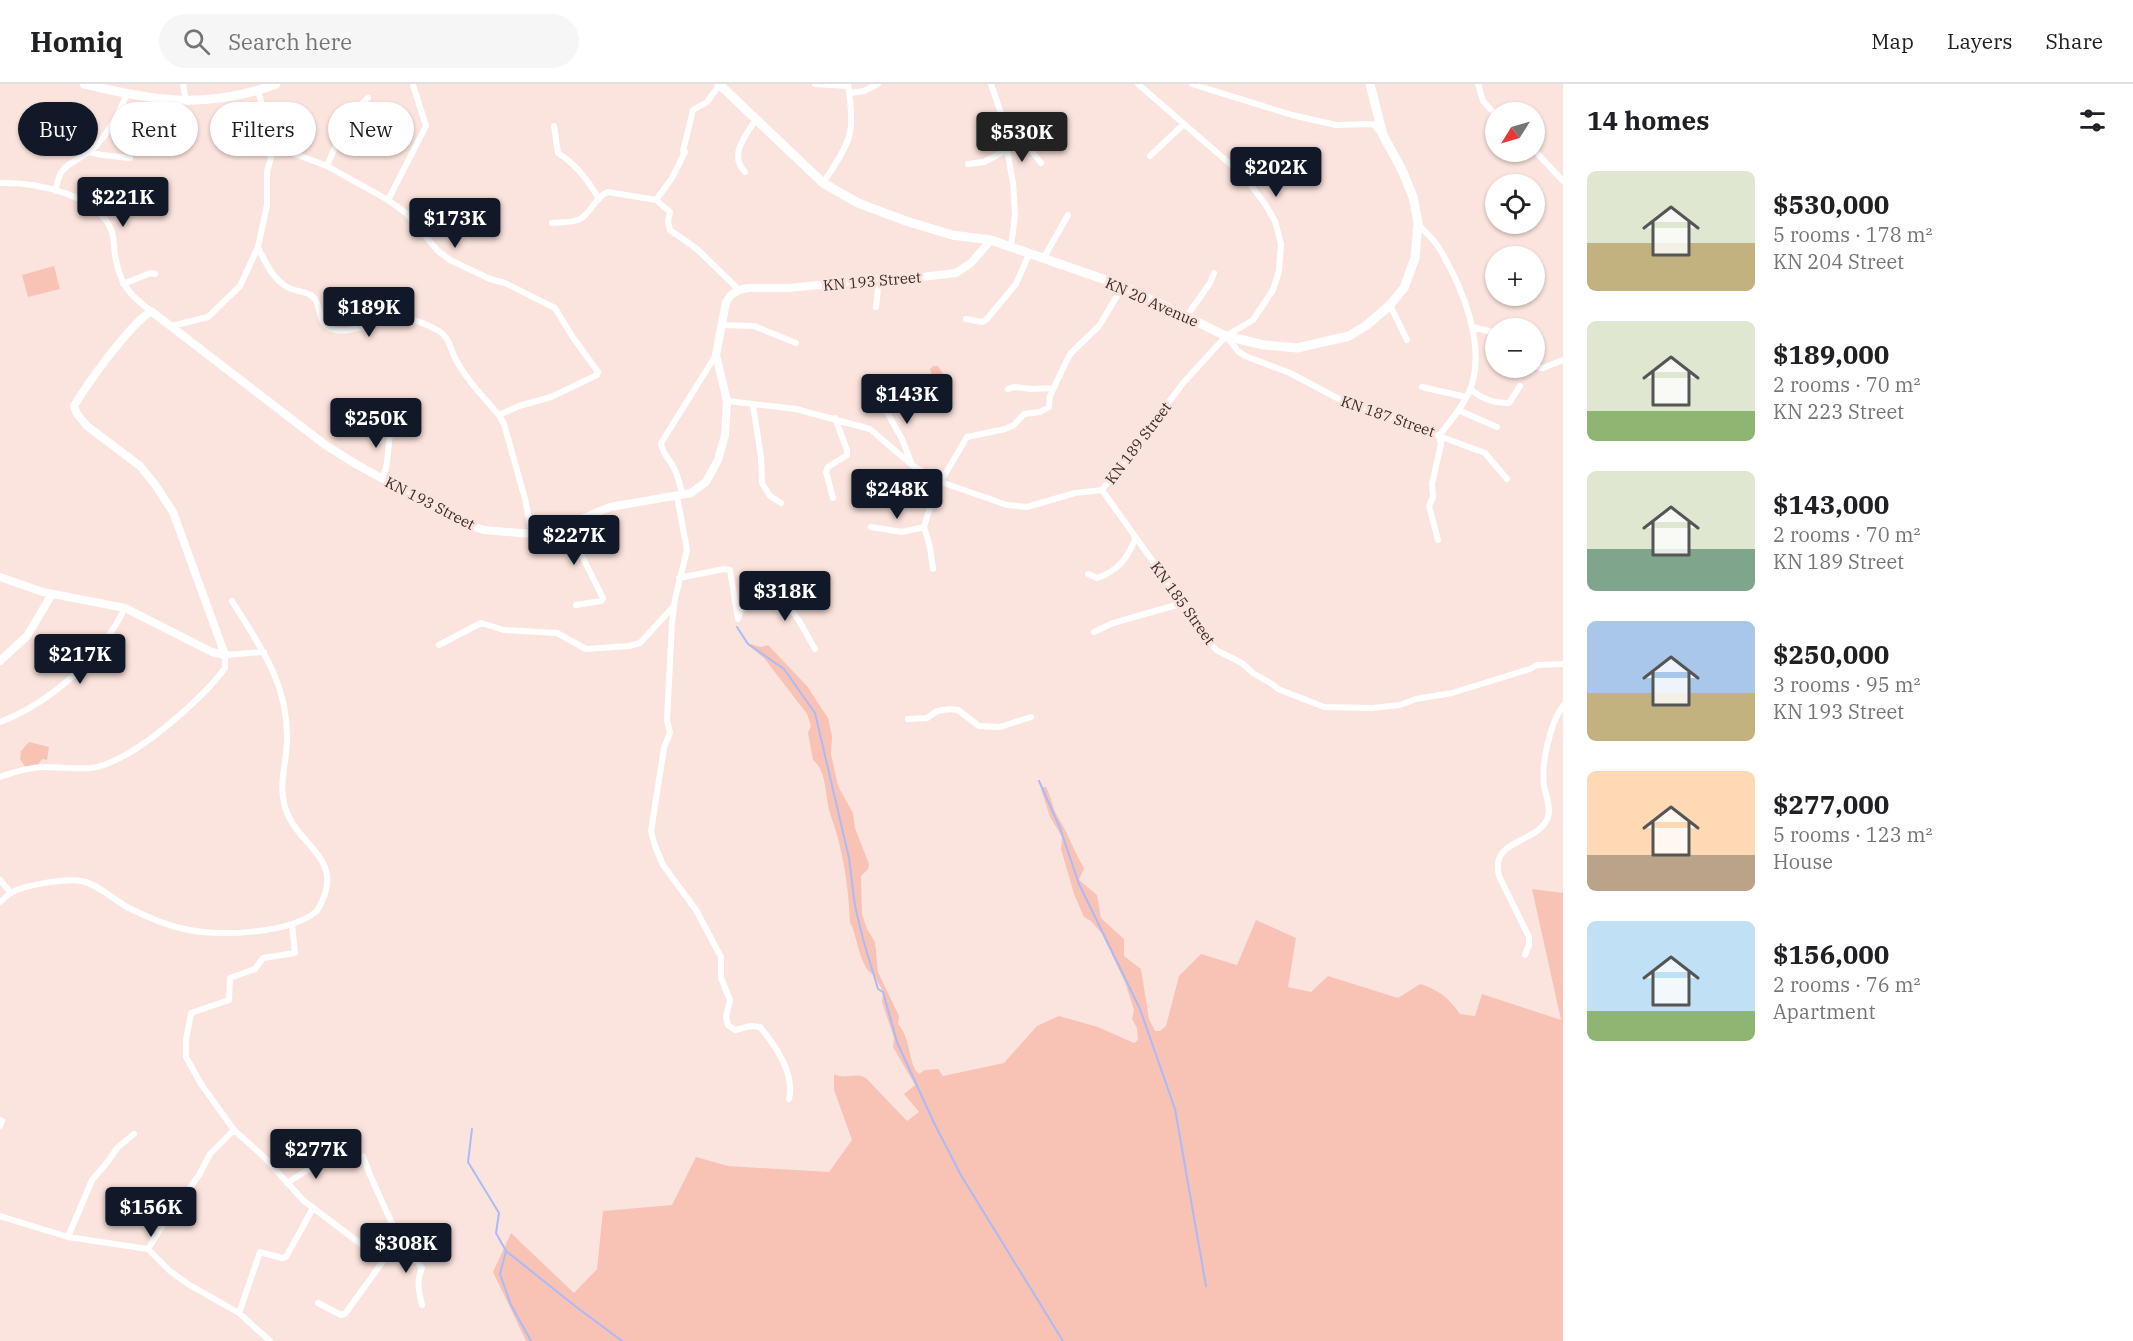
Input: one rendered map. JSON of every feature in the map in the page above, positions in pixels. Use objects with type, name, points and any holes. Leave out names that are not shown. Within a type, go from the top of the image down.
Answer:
[{"type":"main road","points":[[84,84],[127,94],[186,101],[208,101],[258,91],[276,84]]},
{"type":"main road","name":"KN 20 Avenue","points":[[719,84],[823,183],[858,203],[906,222],[952,235],[991,240],[1123,286],[1226,336],[1264,345],[1297,348],[1349,336],[1367,325],[1390,306],[1404,288],[1415,258],[1418,223],[1413,197],[1403,172],[1383,135],[1370,84]]},
{"type":"street","points":[[183,84],[186,101]]},
{"type":"street","points":[[656,200],[672,178],[685,152],[682,150],[693,110],[706,102],[719,84]]},
{"type":"street","points":[[815,84],[864,91],[878,84]]},
{"type":"street","points":[[991,84],[1010,140],[1007,150],[1013,183],[1015,215],[1011,247]]},
{"type":"street","name":"KN 189 Street","points":[[727,401],[796,409],[870,429],[912,465],[940,481],[1007,505],[1027,507],[1075,493],[1102,490],[1184,382],[1226,336],[1253,320],[1273,290],[1279,271],[1281,244],[1275,221],[1244,176],[1138,84]]},
{"type":"street","points":[[1192,84],[1336,125],[1373,124],[1383,135]]},
{"type":"street","points":[[1478,84],[1485,103]]},
{"type":"street","points":[[388,200],[426,126],[413,85]]},
{"type":"street","points":[[823,183],[838,160],[849,136],[848,88]]},
{"type":"street","points":[[258,91],[262,102]]},
{"type":"street","points":[[98,143],[106,134],[127,94]]},
{"type":"street","points":[[327,166],[346,122],[354,110],[368,98]]},
{"type":"street","points":[[745,172],[739,166],[737,157],[743,140],[757,118]]},
{"type":"street","points":[[1150,156],[1184,124]]},
{"type":"street","points":[[554,126],[558,153],[569,160],[590,183],[598,199]]},
{"type":"street","points":[[1010,140],[1019,139],[1026,144],[1041,163]]},
{"type":"street","points":[[968,164],[984,162],[1007,150]]},
{"type":"street","points":[[98,154],[130,158]]},
{"type":"street","points":[[55,191],[61,172],[66,166],[83,156]]},
{"type":"street","points":[[172,326],[208,317],[240,286],[258,247],[267,205],[267,172],[271,156]]},
{"type":"street","points":[[300,156],[327,166],[388,200],[406,213],[438,251],[450,260],[490,279],[505,283],[555,308],[598,372],[597,375],[551,397],[519,406],[499,416]]},
{"type":"street","points":[[1545,162],[1563,181]]},
{"type":"street","points":[[0,183],[25,184],[55,191],[74,196],[90,205],[111,231],[123,284],[131,296],[151,311],[141,318],[127,334],[74,406],[76,414],[87,426],[140,466],[173,512],[225,656],[225,668],[218,678],[182,712],[126,756],[107,765],[27,768],[0,777]]},
{"type":"street","points":[[552,223],[584,217],[598,199],[608,192],[656,200],[670,212],[668,221],[670,230],[697,249],[740,290]]},
{"type":"street","points":[[1043,259],[1068,215]]},
{"type":"street","name":"KN 187 Street","points":[[1226,336],[1245,356],[1290,373],[1339,399],[1370,412],[1385,415],[1439,436],[1466,397],[1476,364],[1472,327],[1451,270],[1438,246],[1418,223]]},
{"type":"street","name":"KN 193 Street","points":[[151,311],[324,444],[354,464],[463,522],[484,530],[532,534],[555,530],[609,507],[691,493],[706,482],[718,460],[725,435],[727,401],[716,355],[726,302],[731,295],[748,288],[789,288],[956,273],[971,263],[991,240]]},
{"type":"street","points":[[258,247],[269,269],[286,286],[310,294],[318,302],[322,321],[328,327],[336,330],[358,329],[388,320],[406,318],[428,325],[442,333],[465,373],[504,424],[532,534]]},
{"type":"street","points":[[966,319],[982,322],[986,320],[1016,285],[1029,254]]},
{"type":"street","points":[[123,284],[150,273],[154,274]]},
{"type":"street","points":[[1186,317],[1210,283],[1214,273]]},
{"type":"street","points":[[876,307],[879,279]]},
{"type":"street","points":[[933,569],[924,527],[940,481],[967,437],[1005,429],[1014,425],[1028,412],[1040,412],[1049,407],[1053,388],[1071,353],[1098,326],[1123,286]]},
{"type":"street","points":[[1390,306],[1407,340]]},
{"type":"street","points":[[721,325],[754,326],[796,343]]},
{"type":"street","points":[[1472,327],[1485,330]]},
{"type":"street","points":[[716,355],[661,443],[662,451],[676,472],[687,550],[674,606],[667,720],[670,734],[664,748],[651,831],[663,865],[696,910],[721,957],[721,978],[730,1000],[726,1017],[728,1025],[735,1030],[751,1026],[760,1027],[779,1052],[787,1072],[791,1093],[789,1099]]},
{"type":"street","points":[[1545,367],[1563,360]]},
{"type":"street","points":[[1470,389],[1480,397],[1509,403],[1520,386]]},
{"type":"street","points":[[1008,389],[1014,387],[1053,388]]},
{"type":"street","points":[[1422,387],[1466,397]]},
{"type":"street","points":[[878,396],[902,439],[912,465]]},
{"type":"street","points":[[753,405],[761,458],[762,483],[770,496],[781,503]]},
{"type":"street","points":[[1458,410],[1497,427]]},
{"type":"street","points":[[833,498],[826,472],[828,467],[847,455],[835,418]]},
{"type":"street","points":[[383,478],[391,424]]},
{"type":"street","points":[[1439,436],[1485,453],[1507,479]]},
{"type":"street","points":[[1438,540],[1429,506],[1433,497],[1432,484],[1441,444],[1439,436]]},
{"type":"street","name":"KN 185 Street","points":[[1102,490],[1160,570],[1180,604],[1216,650],[1242,663],[1278,689],[1324,706],[1372,708],[1400,705],[1416,699],[1452,693],[1538,665],[1563,664]]},
{"type":"street","points":[[563,526],[579,550],[603,598],[601,601],[576,605]]},
{"type":"street","points":[[871,527],[902,532],[924,527]]},
{"type":"street","points":[[1088,574],[1097,578],[1117,569],[1131,550],[1136,537]]},
{"type":"street","points":[[679,578],[724,569],[730,570],[738,619],[741,609],[747,606],[784,602],[794,613],[816,649]]},
{"type":"street","points":[[0,577],[52,594],[125,608],[225,656],[264,652]]},
{"type":"street","points":[[0,661],[27,636],[52,594]]},
{"type":"street","points":[[0,902],[11,893],[63,880],[81,882],[129,908],[180,928],[241,932],[292,925],[317,911],[328,881],[328,870],[284,805],[283,780],[287,740],[282,691],[264,652],[232,601]]},
{"type":"street","points":[[1094,632],[1113,623],[1180,604]]},
{"type":"street","points":[[439,645],[481,623],[504,630],[557,633],[586,649],[629,646],[640,643],[674,606]]},
{"type":"street","points":[[0,722],[17,716],[75,674],[97,651],[117,624],[125,608]]},
{"type":"street","points":[[1525,956],[1529,937],[1499,876],[1498,858],[1512,845],[1540,829],[1548,819],[1549,811],[1544,784],[1546,753],[1552,727],[1563,706]]},
{"type":"street","points":[[908,719],[927,718],[937,711],[949,709],[958,710],[979,726],[1000,727],[1031,717]]},
{"type":"street","points":[[0,880],[11,893]]},
{"type":"street","points":[[292,925],[295,953],[260,960],[255,969],[230,978],[229,1000],[191,1013],[186,1040],[186,1057],[201,1084],[234,1130],[264,1157],[313,1208],[382,1260]]},
{"type":"street","points":[[0,1120],[2,1123],[0,1126]]},
{"type":"street","points":[[148,1249],[200,1175],[210,1154],[234,1130]]},
{"type":"street","points":[[68,1237],[92,1180],[118,1147],[134,1134]]},
{"type":"street","points":[[287,1183],[331,1155]]},
{"type":"street","points":[[363,1156],[399,1239],[422,1268],[418,1275],[422,1305]]},
{"type":"street","points":[[239,1313],[260,1252],[286,1257],[313,1208]]},
{"type":"street","points":[[0,1215],[68,1237],[148,1249],[170,1271],[239,1313],[270,1341]]},
{"type":"street","points":[[318,1303],[341,1315],[345,1314],[399,1239]]},
{"type":"shaded area","points":[[54,266],[60,289],[28,297],[22,275]]},
{"type":"shaded area","points":[[938,366],[947,380],[949,391],[942,391],[934,381],[930,369]]},
{"type":"shaded area","points":[[751,644],[761,647],[768,645],[807,686],[828,718],[832,736],[831,754],[838,786],[853,813],[855,828],[869,864],[868,869],[861,876],[862,914],[875,942],[878,972],[899,1016],[898,1024],[906,1037],[913,1065],[919,1074],[925,1070],[938,1069],[943,1076],[1004,1063],[1037,1026],[1059,1016],[1098,1027],[1134,1043],[1138,1040],[1137,1028],[1132,1019],[1134,1010],[1125,982],[1102,934],[1091,921],[1084,917],[1074,894],[1061,849],[1062,837],[1050,817],[1041,789],[1043,787],[1046,787],[1056,814],[1084,868],[1079,880],[1097,895],[1101,918],[1124,939],[1124,956],[1141,969],[1149,1019],[1155,1031],[1160,1031],[1166,1026],[1179,976],[1201,954],[1237,965],[1256,920],[1296,938],[1288,987],[1311,992],[1328,976],[1398,998],[1420,984],[1443,995],[1460,1014],[1475,1016],[1482,994],[1561,1020],[1532,889],[1563,893],[1563,1341],[526,1341],[493,1272],[511,1233],[574,1293],[597,1269],[603,1211],[672,1205],[696,1157],[728,1166],[829,1172],[852,1140],[834,1090],[834,1074],[866,1078],[907,1121],[919,1112],[904,1094],[915,1085],[893,1047],[894,1038],[882,1002],[883,992],[863,961],[850,924],[848,890],[842,857],[823,777],[813,760],[808,733],[811,726],[807,714],[764,658],[749,646]]},
{"type":"shaded area","points":[[29,742],[49,747],[47,760],[42,759],[37,766],[26,768],[20,759],[21,751]]},
{"type":"waterway","points":[[737,627],[748,644],[784,669],[815,713],[849,858],[855,906],[863,939],[878,989],[883,992],[897,1042],[934,1123],[962,1177],[1063,1341]]},
{"type":"waterway","points":[[1039,781],[1060,828],[1079,884],[1140,1009],[1175,1109],[1206,1286]]},
{"type":"waterway","points":[[472,1129],[468,1162],[499,1213],[496,1233],[506,1251],[500,1274],[511,1305],[531,1341]]},
{"type":"waterway","points":[[506,1251],[622,1341]]}]
